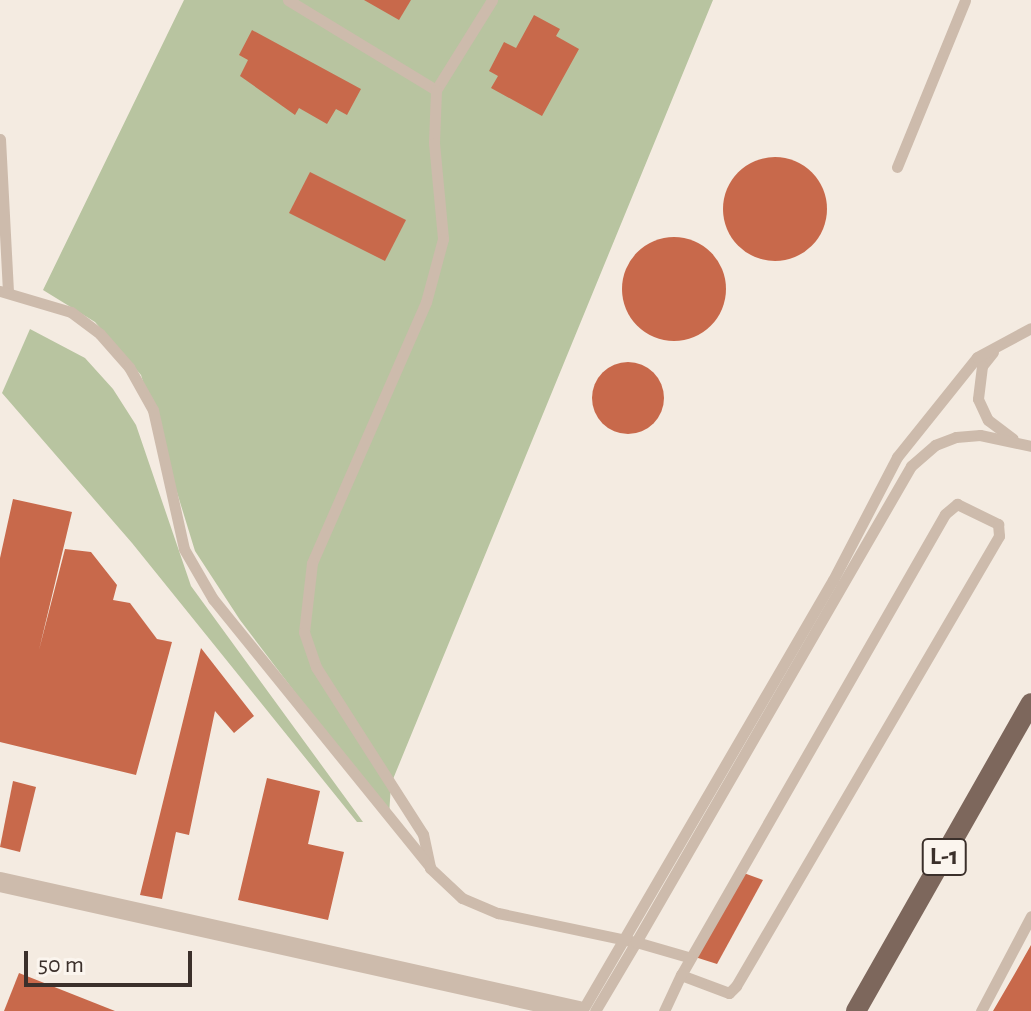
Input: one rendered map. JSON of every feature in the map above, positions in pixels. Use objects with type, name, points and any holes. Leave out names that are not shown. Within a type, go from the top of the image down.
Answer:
[{"type":"main road","name":"L-1","points":[[856,1011],[1031,703]]},
{"type":"street","points":[[0,882],[580,1011]]},
{"type":"lane","points":[[288,0],[436,90]]},
{"type":"lane","points":[[430,868],[423,834],[316,667],[304,632],[312,563],[426,302],[443,239],[434,143],[436,90],[492,0]]},
{"type":"lane","points":[[897,167],[965,0]]},
{"type":"lane","points":[[0,139],[4,292],[71,312],[129,367],[153,410],[184,549],[206,586],[430,868],[462,898],[498,913],[630,941],[688,957]]},
{"type":"lane","points":[[595,1011],[630,941],[833,580],[897,457],[977,357],[1031,328]]},
{"type":"lane","points":[[1009,339],[982,366],[978,399],[994,427],[1031,445]]},
{"type":"lane","points":[[580,1011],[630,941],[911,466],[927,450],[956,437],[980,435],[1031,445]]},
{"type":"lane","points":[[664,1011],[688,957],[945,514],[957,504],[998,524],[999,536],[736,986],[729,993],[681,975]]},
{"type":"lane","points":[[981,1011],[1031,916]]},
{"type":"green space","points":[[184,0],[713,0],[391,784],[389,816],[240,620],[195,551],[141,375],[95,322],[43,290]]},
{"type":"green space","points":[[30,329],[85,358],[113,389],[136,425],[191,586],[363,822],[357,822],[132,543],[2,393]]},
{"type":"building","points":[[364,0],[411,0],[399,20]]},
{"type":"building","points":[[534,15],[560,29],[556,36],[579,49],[542,116],[491,88],[498,76],[489,71],[504,42],[516,48]]},
{"type":"building","points":[[252,30],[361,89],[347,115],[336,109],[327,124],[299,108],[295,115],[240,76],[248,60],[239,55]]},
{"type":"building","points":[[775,157],[795,161],[812,172],[823,189],[827,209],[823,229],[812,246],[795,257],[775,261],[755,257],[738,246],[727,229],[723,209],[727,189],[738,172],[755,161]]},
{"type":"building","points":[[310,172],[406,220],[385,261],[289,213]]},
{"type":"building","points":[[674,237],[694,241],[711,252],[722,269],[726,289],[722,309],[711,326],[694,337],[674,341],[654,337],[637,326],[626,309],[622,289],[626,269],[637,252],[654,241]]},
{"type":"building","points":[[628,362],[648,368],[658,378],[664,398],[658,418],[648,428],[628,434],[608,428],[598,418],[592,398],[598,378],[608,368]]},
{"type":"building","points":[[13,499],[72,512],[39,650],[65,549],[91,552],[117,585],[113,600],[130,603],[157,639],[172,642],[136,775],[0,742],[0,558]]},
{"type":"building","points":[[201,648],[254,716],[234,733],[215,711],[189,835],[176,832],[162,899],[140,895]]},
{"type":"building","points":[[267,778],[320,791],[308,844],[344,852],[328,920],[238,900]]},
{"type":"building","points":[[13,781],[36,787],[20,852],[0,847]]},
{"type":"building","points":[[741,872],[763,880],[717,964],[695,957]]},
{"type":"building","points":[[1031,945],[1031,1011],[993,1011],[1014,975]]},
{"type":"building","points":[[19,973],[115,1011],[4,1011]]}]
